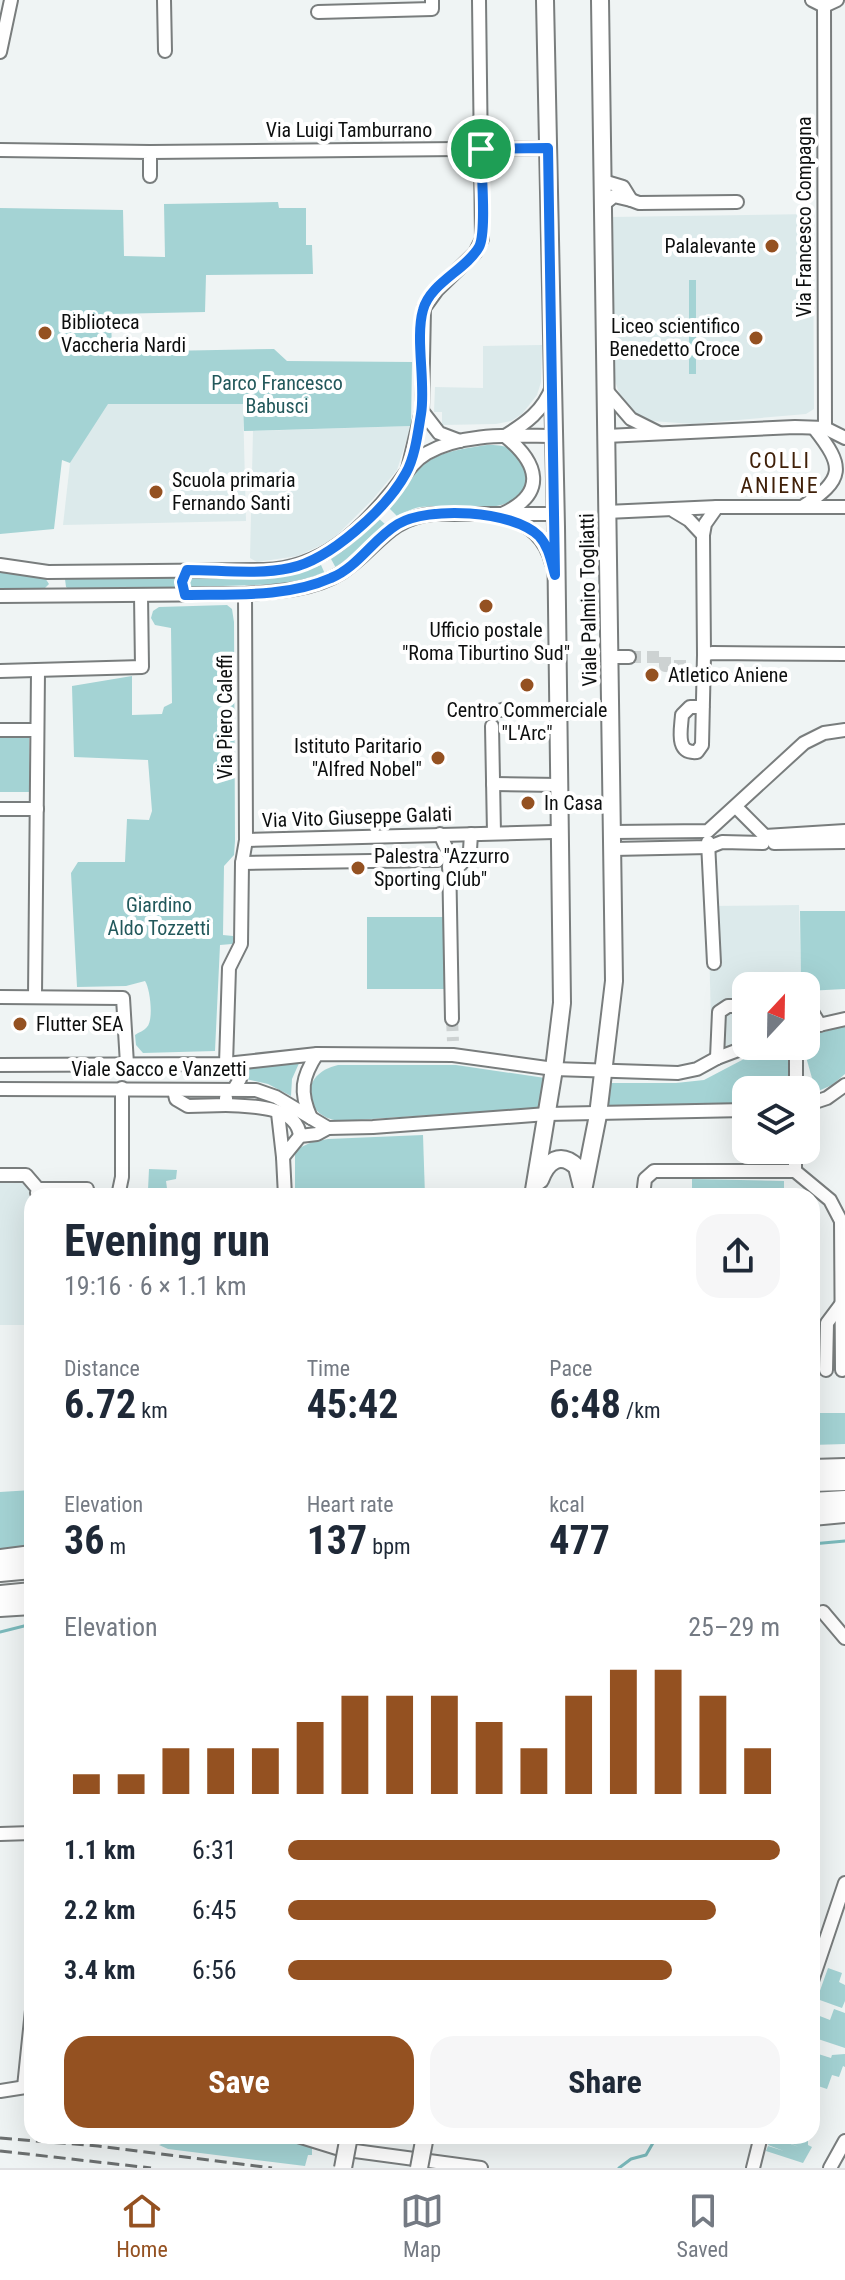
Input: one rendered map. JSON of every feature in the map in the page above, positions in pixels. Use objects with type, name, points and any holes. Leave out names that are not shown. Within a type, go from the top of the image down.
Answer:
[{"type":"highway","points":[[820,1469],[845,1468]]},
{"type":"highway","points":[[820,1482],[845,1481]]},
{"type":"highway","points":[[820,1502],[845,1500]]},
{"type":"highway","points":[[820,1515],[845,1513]]},
{"type":"highway","points":[[0,1559],[24,1556]]},
{"type":"highway","points":[[0,1572],[24,1570]]},
{"type":"highway","points":[[0,1595],[24,1593]]},
{"type":"highway","points":[[0,1607],[24,1606]]},
{"type":"main road","name":"Viale Palmiro Togliatti","points":[[535,1188],[562,1003],[559,785],[552,709],[556,514],[545,0]]},
{"type":"main road","name":"Viale Palmiro Togliatti","points":[[583,1188],[598,1115],[614,991],[600,0]]},
{"type":"main road","points":[[537,1188],[546,1166],[551,1160],[560,1158],[571,1161],[577,1167],[581,1188]]},
{"type":"main road","points":[[343,2168],[348,2144]]},
{"type":"main road","points":[[419,2168],[424,2144]]},
{"type":"street","points":[[0,52],[11,0]]},
{"type":"street","points":[[164,0],[165,51]]},
{"type":"street","points":[[318,12],[432,9],[432,0]]},
{"type":"street","points":[[407,472],[422,411],[422,314],[429,299],[481,245],[479,0]]},
{"type":"street","points":[[812,0],[824,6],[837,0]]},
{"type":"street","name":"Via Francesco Compagna","points":[[820,428],[824,6]]},
{"type":"street","name":"Via Luigi Tamburrano","points":[[0,150],[150,152],[548,148]]},
{"type":"street","points":[[150,152],[150,176]]},
{"type":"street","points":[[603,181],[623,187],[631,200]]},
{"type":"street","points":[[604,204],[614,196],[639,203],[737,202]]},
{"type":"street","points":[[505,436],[534,416],[552,387]]},
{"type":"street","points":[[605,388],[631,419],[666,435]]},
{"type":"street","points":[[422,411],[439,433],[460,441]]},
{"type":"street","points":[[802,507],[827,490],[837,473],[835,454],[820,428]]},
{"type":"street","points":[[606,436],[820,428],[845,438]]},
{"type":"street","points":[[499,516],[523,501],[533,477],[525,454],[505,436]]},
{"type":"street","points":[[0,565],[48,572],[278,570],[305,564],[320,558],[344,541],[424,455],[460,441],[505,436],[554,436]]},
{"type":"street","points":[[379,506],[386,518],[399,523]]},
{"type":"street","points":[[606,512],[717,507],[845,507]]},
{"type":"street","points":[[703,707],[699,663],[703,535],[705,524],[717,507]]},
{"type":"street","points":[[671,510],[689,520],[703,535]]},
{"type":"street","points":[[0,596],[245,594],[290,589],[331,578],[348,568],[399,523],[424,515],[556,514]]},
{"type":"street","points":[[499,516],[519,522],[538,535],[548,549],[555,575]]},
{"type":"street","points":[[320,558],[329,565],[331,578]]},
{"type":"street","points":[[185,595],[182,582],[187,570]]},
{"type":"street","points":[[48,572],[57,585],[49,596]]},
{"type":"street","name":"Via Piero Caleffi","points":[[245,594],[246,840]]},
{"type":"street","points":[[0,671],[142,667],[141,595]]},
{"type":"street","points":[[699,663],[712,653],[845,654]]},
{"type":"street","points":[[610,657],[629,657]]},
{"type":"street","points":[[35,996],[38,671]]},
{"type":"street","points":[[492,726],[494,833]]},
{"type":"street","points":[[0,730],[37,730]]},
{"type":"street","points":[[613,840],[708,831],[804,743],[824,733],[845,730]]},
{"type":"street","points":[[493,784],[559,785]]},
{"type":"street","points":[[736,807],[764,840],[845,842]]},
{"type":"street","points":[[0,809],[37,809]]},
{"type":"street","points":[[708,831],[714,963]]},
{"type":"street","points":[[613,840],[709,847],[722,842],[845,831]]},
{"type":"street","name":"Via Vito Giuseppe Galati","points":[[226,1105],[230,1089],[240,1079],[232,1063],[229,968],[241,944],[242,863],[246,840],[554,832]]},
{"type":"street","points":[[440,834],[449,854],[443,864],[452,1019]]},
{"type":"street","points":[[242,863],[461,864],[470,850],[471,834]]},
{"type":"street","points":[[0,997],[123,998],[127,1064]]},
{"type":"street","points":[[717,1058],[719,1012],[732,1006]]},
{"type":"street","points":[[820,1025],[845,1019]]},
{"type":"street","points":[[453,1041],[453,1055]]},
{"type":"street","name":"Viale Sacco e Vanzetti","points":[[0,1065],[232,1063],[317,1054],[453,1055],[554,1069],[684,1073],[732,1052]]},
{"type":"street","points":[[311,1118],[302,1097],[302,1082],[317,1054]]},
{"type":"street","points":[[820,1100],[845,1085]]},
{"type":"street","points":[[120,1188],[122,1088]]},
{"type":"street","name":"Viale Sacco e Vanzetti","points":[[0,1089],[230,1089],[266,1092],[328,1128]]},
{"type":"street","name":"Viale Sacco e Vanzetti","points":[[174,1090],[176,1099],[188,1106],[258,1106],[278,1113]]},
{"type":"street","points":[[281,1134],[298,1137],[317,1134],[328,1128],[547,1114],[732,1110]]},
{"type":"street","points":[[278,1113],[285,1188]]},
{"type":"street","points":[[278,1113],[295,1123],[298,1137],[283,1157]]},
{"type":"street","points":[[795,1164],[795,1171]]},
{"type":"street","points":[[645,1188],[647,1176],[656,1171],[795,1171],[816,1188]]},
{"type":"street","points":[[0,1175],[26,1175],[35,1188]]},
{"type":"street","points":[[820,1192],[834,1203],[841,1226],[844,1370],[820,1370]]},
{"type":"street","points":[[834,1203],[845,1194]]},
{"type":"street","points":[[826,1370],[827,1323],[842,1303]]},
{"type":"street","points":[[823,1612],[845,1638]]},
{"type":"street","points":[[0,1834],[24,1833]]},
{"type":"street","points":[[820,1957],[845,1883]]},
{"type":"street","points":[[0,2091],[24,2088]]},
{"type":"street","points":[[830,2168],[845,2141]]},
{"type":"street","points":[[324,2144],[340,2149],[481,2168]]},
{"type":"street","points":[[753,2168],[759,2144]]},
{"type":"shaded area","points":[[813,214],[814,409],[806,414],[692,424],[652,421],[634,413],[619,393],[612,372],[611,217]]},
{"type":"shaded area","points":[[542,345],[541,382],[537,395],[522,414],[511,421],[496,424],[442,425],[442,412],[434,412],[435,387],[483,388],[483,346]]},
{"type":"shaded area","name":"Scuola primaria Fernando Santi","points":[[107,404],[243,404],[246,521],[63,525],[70,463]]},
{"type":"shaded area","points":[[411,426],[397,470],[332,540],[298,556],[257,562],[250,558],[253,431]]},
{"type":"shaded area","points":[[799,905],[801,972],[732,972],[732,1051],[712,1059],[708,906]]},
{"type":"shaded area","points":[[0,1179],[24,1179],[29,1182],[29,1188],[24,1188],[24,1325],[0,1325]]},
{"type":"green space","name":"Parco Francesco Babusci","points":[[278,202],[279,208],[306,208],[306,245],[312,245],[313,274],[206,275],[205,312],[111,314],[112,352],[274,349],[287,361],[412,362],[411,426],[244,431],[243,404],[108,404],[70,463],[62,460],[54,529],[0,534],[0,208],[123,210],[124,256],[165,257],[164,204]]},
{"type":"green space","points":[[689,280],[696,280],[696,374],[689,374]]},
{"type":"green space","points":[[487,445],[510,448],[525,466],[526,481],[521,493],[511,501],[482,508],[420,507],[397,516],[388,507],[428,461],[451,452]]},
{"type":"green space","points":[[377,517],[386,525],[336,568],[331,559]]},
{"type":"green space","points":[[321,565],[325,574],[291,584],[188,587],[188,577],[272,575]]},
{"type":"green space","points":[[0,572],[45,578],[49,584],[44,589],[0,590]]},
{"type":"green space","points":[[176,577],[177,588],[69,589],[65,579]]},
{"type":"green space","name":"Giardino Aldo Tozzetti","points":[[227,605],[232,609],[234,622],[235,841],[234,855],[224,866],[223,935],[233,936],[235,940],[232,944],[220,945],[215,1051],[143,1053],[136,1045],[135,1035],[146,1028],[150,1018],[150,997],[145,981],[126,986],[77,987],[71,873],[78,862],[125,862],[127,819],[149,820],[152,811],[148,760],[74,757],[72,686],[132,676],[132,715],[162,714],[164,707],[172,703],[171,628],[155,625],[151,618],[153,611],[159,607]]},
{"type":"green space","points":[[0,733],[29,733],[30,792],[0,792]]},
{"type":"green space","points":[[800,911],[845,911],[845,989],[820,990],[820,972],[801,972]]},
{"type":"green space","points":[[367,917],[446,917],[446,989],[367,989]]},
{"type":"green space","points":[[845,1026],[845,1074],[820,1090],[820,1076],[811,1076],[807,1060],[820,1060],[820,1033]]},
{"type":"green space","points":[[742,1060],[791,1060],[793,1068],[791,1076],[732,1076],[732,1104],[606,1108],[611,1083],[704,1080]]},
{"type":"green space","points":[[300,1061],[292,1079],[291,1096],[268,1084],[246,1079],[246,1069]]},
{"type":"green space","points":[[338,1065],[456,1065],[545,1078],[539,1108],[340,1121],[318,1112],[310,1095],[316,1077]]},
{"type":"green space","points":[[423,1135],[425,1188],[295,1188],[295,1150],[328,1139]]},
{"type":"green space","points":[[149,1169],[177,1170],[176,1179],[166,1181],[167,1188],[148,1188]]},
{"type":"green space","points":[[692,1179],[784,1181],[784,1188],[692,1188]]},
{"type":"green space","points":[[820,1413],[845,1413],[845,1444],[820,1445]]},
{"type":"green space","points":[[24,1490],[24,1550],[0,1551],[0,1492]]},
{"type":"green space","points":[[828,1968],[842,1973],[839,1982],[845,1985],[845,2001],[842,2008],[820,2000]]},
{"type":"green space","points":[[834,2009],[845,2013],[845,2048],[820,2040],[820,2016],[830,2020]]},
{"type":"green space","points":[[845,2054],[845,2067],[839,2077],[832,2075],[827,2089],[820,2087],[820,2055],[831,2058],[832,2055]]},
{"type":"green space","points":[[301,2144],[312,2148],[312,2155],[308,2155],[305,2166],[168,2149],[159,2145]]},
{"type":"green space","points":[[768,2144],[799,2147],[792,2144],[812,2147],[803,2163],[766,2151],[768,2146],[784,2151]]},
{"type":"waterway","points":[[820,1543],[845,1541]]},
{"type":"waterway","points":[[0,1632],[24,1626]]},
{"type":"waterway","points":[[619,2168],[631,2159],[646,2155],[652,2144]]},
{"type":"tunnel","points":[[629,657],[665,657],[665,666],[690,666]]},
{"type":"tunnel","points":[[508,709],[546,709]]},
{"type":"tunnel","points":[[452,1019],[453,1041]]},
{"type":"railway","points":[[0,2138],[24,2140]]},
{"type":"railway","points":[[74,2144],[272,2168]]},
{"type":"railway","points":[[0,2151],[151,2168]]},
{"type":"place","name":"Palalevante","points":[[772,246]]},
{"type":"place","name":"Biblioteca Vaccheria Nardi","points":[[45,333]]},
{"type":"place","name":"Liceo scientifico Benedetto Croce","points":[[756,338]]},
{"type":"place","name":"Scuola primaria Fernando Santi","points":[[156,492]]},
{"type":"place","name":"Ufficio postale \"Roma Tiburtino Sud\"","points":[[486,606]]},
{"type":"place","name":"Atletico Aniene","points":[[652,675]]},
{"type":"place","name":"Centro Commerciale \"L'Arc\"","points":[[527,685]]},
{"type":"place","name":"Istituto Paritario \"Alfred Nobel\"","points":[[438,758]]},
{"type":"place","name":"In Casa","points":[[528,803]]},
{"type":"place","name":"Palestra \"Azzurro Sporting Club\"","points":[[358,868]]},
{"type":"place","name":"Flutter SEA","points":[[20,1024]]},
{"type":"district","name":"COLLI ANIENE","points":[[780,472]]},
{"type":"route","points":[[548,148],[555,575],[550,553],[543,541],[519,522],[499,516],[433,514],[399,523],[345,570],[317,583],[264,593],[185,595],[182,582],[187,570],[278,570],[320,558],[349,537],[407,472],[422,411],[424,308],[437,290],[481,245],[481,149],[548,148]]}]
